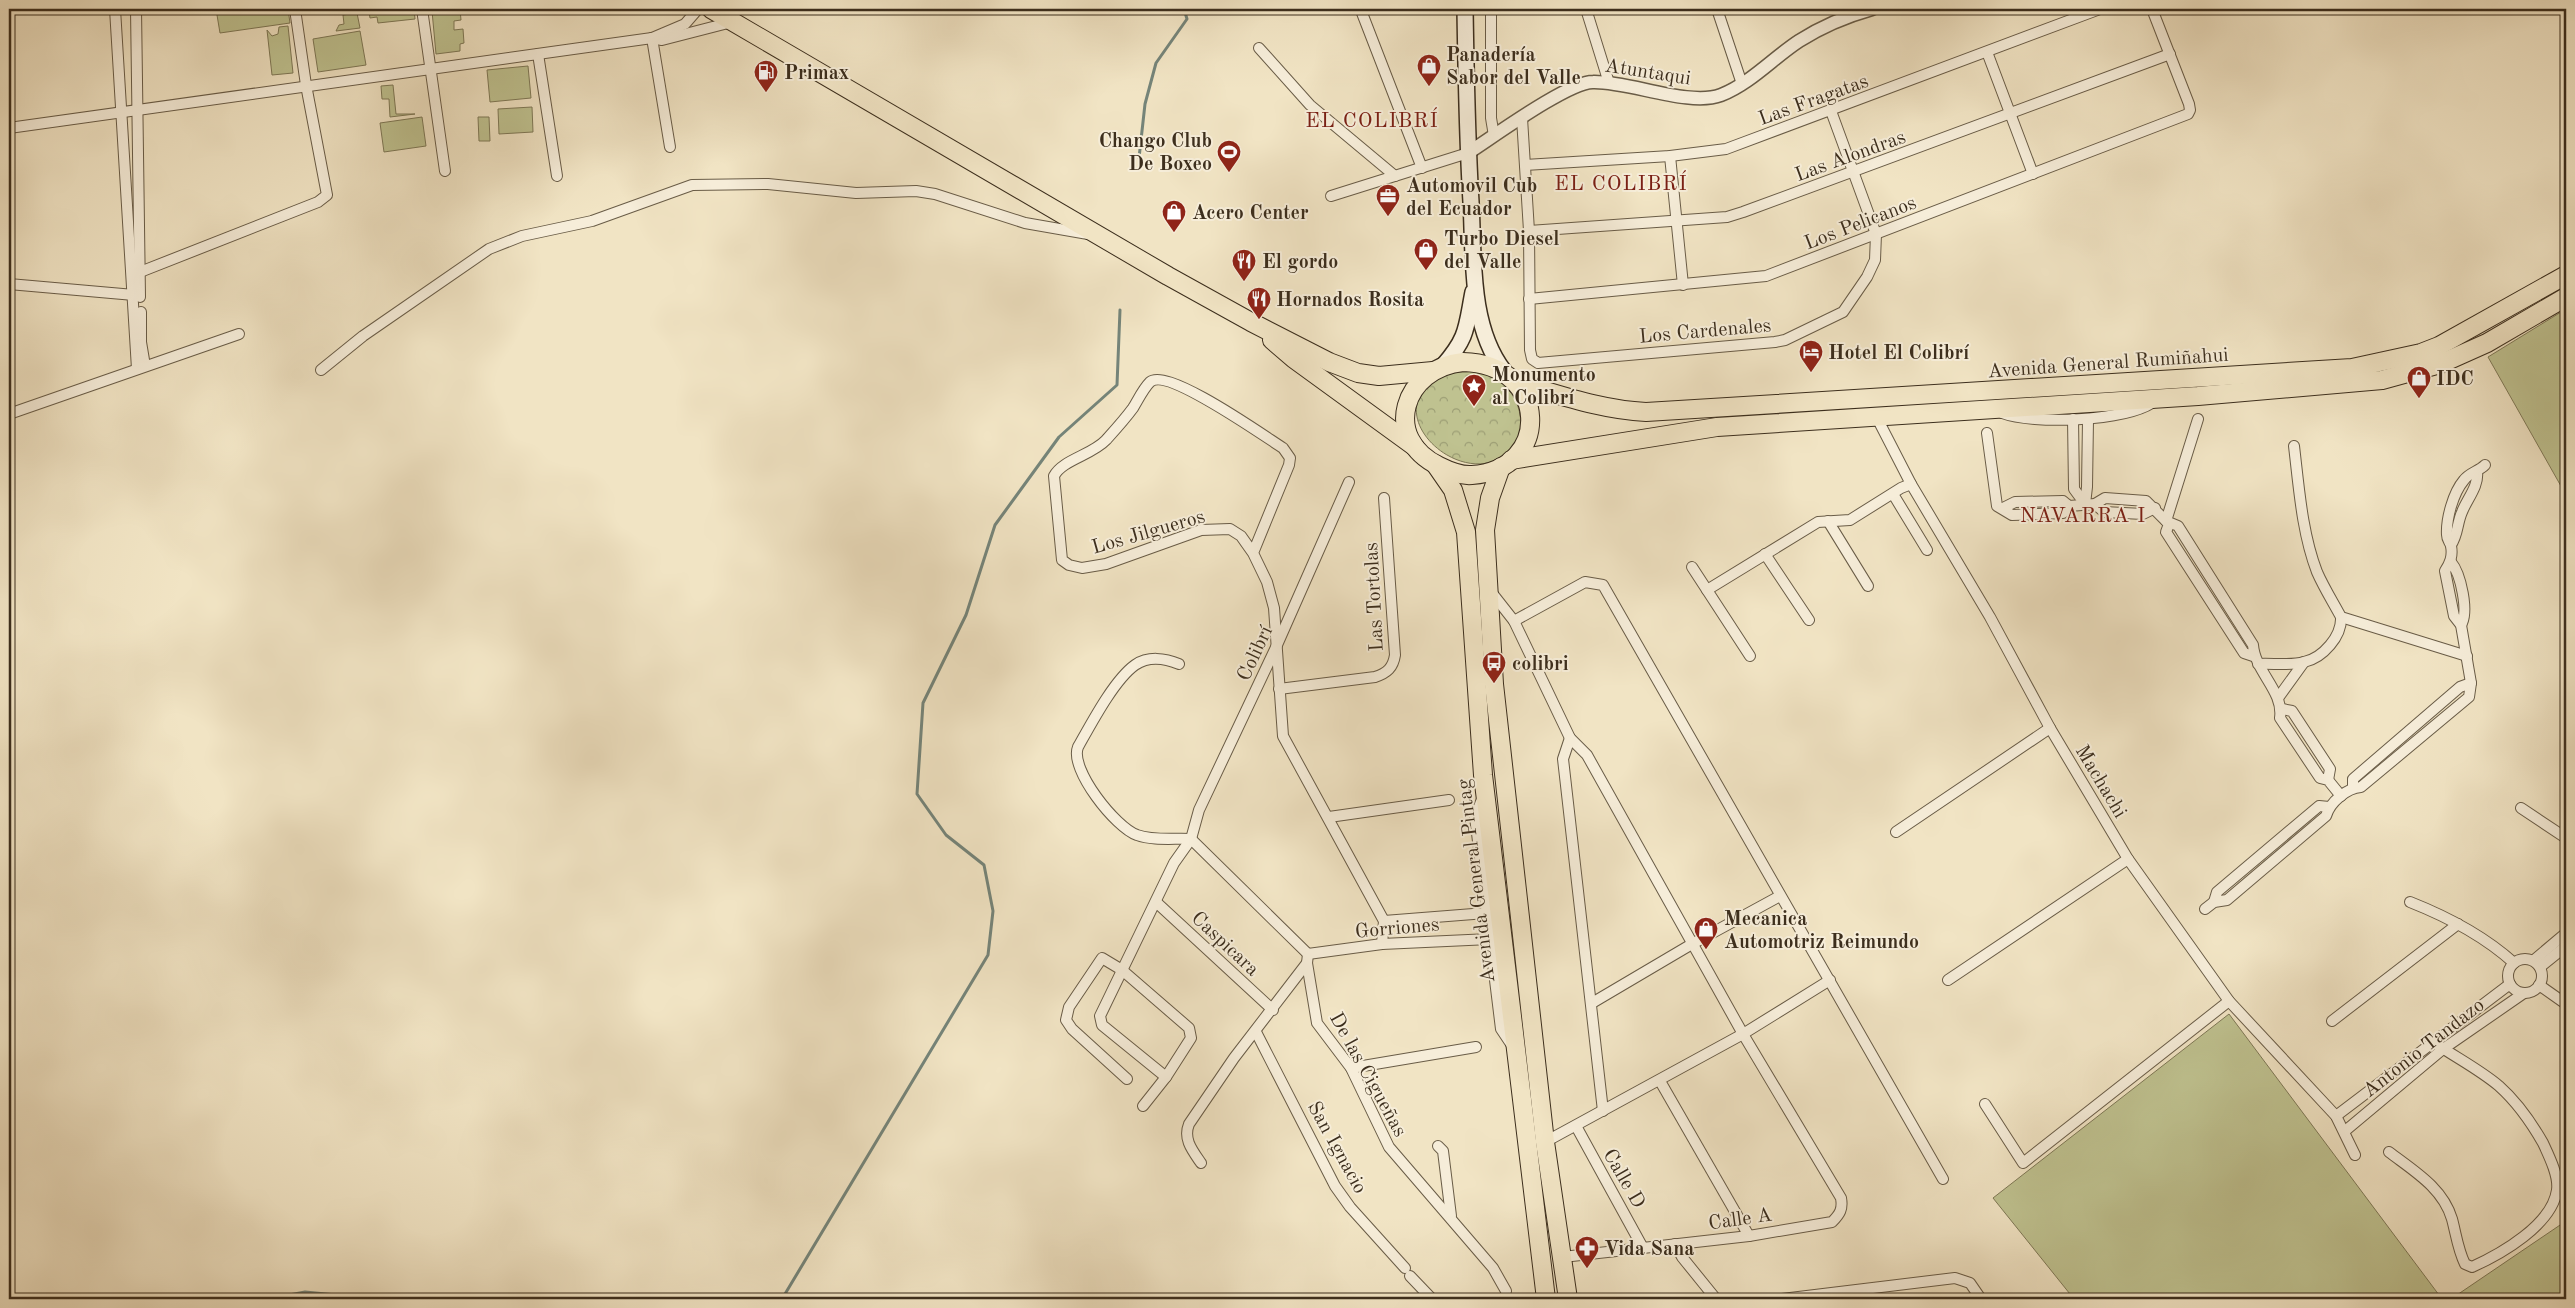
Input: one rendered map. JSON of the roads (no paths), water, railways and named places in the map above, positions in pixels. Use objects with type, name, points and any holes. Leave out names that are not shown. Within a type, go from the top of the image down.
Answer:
[{"type":"highway","points":[[710,9],[1250,322],[1328,362],[1358,373],[1379,376],[1473,362],[1509,376],[1526,398],[1532,416],[1531,428],[1524,446],[1506,463],[1488,473],[1470,475],[1452,472],[1435,464],[1294,359],[1250,322]]},
{"type":"highway","name":"Avenida General Rumiñahui","points":[[1509,376],[1597,406],[1619,411],[1646,412],[2352,368],[2412,355],[2439,346],[2566,275]]},
{"type":"highway","name":"Avenida General Rumiñahui","points":[[1506,463],[1694,429],[2160,398],[2382,380],[2440,364],[2487,342],[2566,297]]},
{"type":"highway","points":[[1416,448],[1405,426],[1404,413],[1414,388],[1438,368]]},
{"type":"highway","name":"Avenida General Pintag","points":[[1506,463],[1487,508],[1485,530],[1494,684],[1545,1142],[1568,1299]]},
{"type":"highway","name":"Avenida General Pintag","points":[[1435,464],[1453,490],[1466,532],[1472,640],[1485,791],[1546,1299]]},
{"type":"main road","points":[[1465,9],[1468,152],[1475,281],[1485,331],[1495,358],[1509,376]]},
{"type":"main road","points":[[1438,368],[1458,349],[1464,336],[1475,281]]},
{"type":"street","points":[[115,9],[134,295],[141,367]]},
{"type":"street","points":[[136,9],[141,367]]},
{"type":"street","points":[[140,272],[323,199],[327,190],[306,85],[295,9]]},
{"type":"street","points":[[422,9],[445,171]]},
{"type":"street","points":[[652,38],[684,24],[698,9]]},
{"type":"street","points":[[1491,9],[1491,118],[1494,136]]},
{"type":"street","points":[[1586,9],[1609,83]]},
{"type":"street","points":[[1717,9],[1742,84]]},
{"type":"street","name":"Atuntaqui","points":[[1331,196],[1468,152],[1580,85],[1592,82],[1609,83],[1697,98],[1720,95],[1742,84],[1799,41],[1853,14],[1872,9]]},
{"type":"street","name":"Las Fragatas","points":[[1525,165],[1670,156],[1726,150],[2100,9]]},
{"type":"street","points":[[2152,9],[2170,54]]},
{"type":"street","points":[[1362,13],[1422,168]]},
{"type":"street","points":[[9,128],[122,113],[138,108],[652,38],[673,38],[733,22]]},
{"type":"street","points":[[652,38],[670,147]]},
{"type":"street","points":[[1259,48],[1313,108],[1395,176]]},
{"type":"street","points":[[1987,52],[2033,174]]},
{"type":"street","points":[[538,54],[558,176]]},
{"type":"street","name":"Las Alondras","points":[[1529,231],[1675,221],[1738,214],[2170,54]]},
{"type":"street","name":"Los Pelicanos","points":[[1529,299],[1766,276],[2033,174],[2188,114],[2190,110],[2189,104],[2170,54]]},
{"type":"street","points":[[1832,111],[1876,234]]},
{"type":"street","points":[[1522,118],[1529,231],[1529,299]]},
{"type":"street","points":[[1670,156],[1682,285]]},
{"type":"street","points":[[321,370],[363,336],[489,249],[522,236],[592,221],[692,185],[768,184],[856,193],[921,192],[935,194],[1025,224],[1102,236]]},
{"type":"street","name":"Los Cardenales","points":[[1529,299],[1530,354],[1534,361],[1538,363],[1785,340],[1847,309],[1872,269],[1876,234]]},
{"type":"street","points":[[9,284],[134,295]]},
{"type":"street","points":[[9,414],[239,334]]},
{"type":"street","name":"Los Jilgueros","points":[[1253,553],[1290,465],[1288,454],[1283,448],[1182,386],[1157,380],[1149,383],[1132,410],[1104,442],[1093,452],[1076,458],[1056,472],[1054,484],[1062,560],[1069,565],[1082,568],[1106,564],[1201,530],[1230,529],[1241,536],[1253,553],[1267,582],[1274,608],[1283,736],[1304,778],[1329,817],[1384,921]]},
{"type":"street","points":[[1992,409],[2016,417],[2088,420],[2135,411],[2160,398]]},
{"type":"street","name":"Machachi","points":[[1876,416],[1911,484],[1990,617],[2050,728],[2128,859],[2229,1001],[2336,1116],[2346,1131],[2355,1155]]},
{"type":"street","points":[[2073,419],[2074,489],[2090,504],[2104,512],[2143,514],[2155,508]]},
{"type":"street","points":[[2168,522],[2198,419]]},
{"type":"street","points":[[2088,420],[2088,487],[2090,504]]},
{"type":"street","points":[[1987,433],[1996,504],[2012,516],[2063,514],[2070,506],[2090,504],[2105,498],[2130,498],[2146,501],[2168,522],[2178,526],[2253,645],[2256,660],[2278,698],[2282,709],[2292,711],[2330,769],[2328,780],[2341,796]]},
{"type":"street","points":[[2278,698],[2304,662],[2329,647],[2341,624],[2341,617],[2317,572],[2307,537],[2300,500],[2294,446]]},
{"type":"street","points":[[2205,909],[2214,902],[2217,892],[2319,806],[2329,808],[2353,787],[2353,779],[2460,687],[2471,683],[2461,625],[2454,616],[2445,571],[2451,562],[2451,545],[2456,538],[2461,513],[2478,480],[2478,472],[2486,465]]},
{"type":"street","name":"Colibrí","points":[[1166,1076],[1100,1023],[1100,1016],[1174,863],[1191,839],[1199,810],[1278,645],[1349,482]]},
{"type":"street","points":[[1707,590],[1818,522],[1850,520],[1911,484]]},
{"type":"street","points":[[1892,494],[1926,550]]},
{"type":"street","name":"Las Tortolas","points":[[1279,689],[1375,677],[1384,674],[1393,664],[1395,655],[1384,498]]},
{"type":"street","points":[[1828,522],[1868,586]]},
{"type":"street","points":[[1766,554],[1809,620]]},
{"type":"street","points":[[1692,567],[1750,656]]},
{"type":"street","points":[[1489,582],[1499,604],[1514,622],[1570,738],[1587,755],[1743,1034]]},
{"type":"street","points":[[1514,622],[1585,582],[1603,585],[1943,1179]]},
{"type":"street","points":[[2341,617],[2467,656]]},
{"type":"street","points":[[1179,664],[1165,658],[1150,659],[1136,664],[1100,710],[1076,753],[1080,771],[1115,819],[1131,833],[1140,836],[1191,839],[1307,959],[1273,1010],[1234,1058],[1189,1124],[1186,1131],[1188,1145],[1200,1163]]},
{"type":"street","points":[[2256,660],[2304,662]]},
{"type":"street","points":[[1896,832],[2050,728]]},
{"type":"street","points":[[1570,738],[1563,760],[1603,1111]]},
{"type":"street","points":[[1485,791],[1475,817],[1486,913],[1501,1029],[1517,1052]]},
{"type":"street","points":[[1329,817],[1449,800]]},
{"type":"street","points":[[2521,808],[2566,838]]},
{"type":"street","points":[[1948,980],[2128,859]]},
{"type":"street","points":[[1592,1003],[1692,944],[1780,896]]},
{"type":"street","name":"Caspicara","points":[[1156,902],[1273,1010]]},
{"type":"street","points":[[2410,902],[2443,915],[2494,945],[2514,963]]},
{"type":"street","points":[[1382,944],[1384,921],[1486,913]]},
{"type":"street","points":[[2332,1021],[2458,924]]},
{"type":"street","points":[[2537,964],[2566,933]]},
{"type":"street","name":"Gorriones","points":[[1307,959],[1382,944],[1490,940]]},
{"type":"street","points":[[2537,964],[2566,946]]},
{"type":"street","points":[[1127,1079],[1072,1029],[1066,1020],[1069,1007],[1102,958],[1122,970],[1190,1028],[1192,1032],[1191,1038],[1166,1076],[1142,1106]]},
{"type":"street","points":[[2524,993],[2513,988],[2510,984],[2508,972],[2514,963],[2523,958],[2537,964],[2542,980],[2539,986],[2566,1004]]},
{"type":"street","name":"De las Cigueñas","points":[[1307,959],[1317,1023],[1350,1068],[1389,1147],[1451,1216],[1493,1268],[1506,1291]]},
{"type":"street","points":[[1545,1142],[1660,1081],[1743,1034],[1830,980]]},
{"type":"street","name":"Antonio Tandazo","points":[[2336,1116],[2432,1041],[2510,984]]},
{"type":"street","name":"Antonio Tandazo","points":[[2346,1131],[2443,1049],[2524,993],[2532,991],[2539,986]]},
{"type":"street","points":[[1985,1104],[2023,1163],[2229,1001]]},
{"type":"street","name":"San Ignacio","points":[[1256,1032],[1335,1186],[1350,1206],[1432,1299]]},
{"type":"street","name":"Calle A","points":[[1563,1257],[1749,1236],[1832,1222],[1842,1210],[1841,1198],[1743,1034]]},
{"type":"street","points":[[2389,1152],[2431,1183],[2451,1217],[2461,1257],[2465,1264],[2472,1267],[2488,1260],[2532,1230],[2544,1218],[2554,1202],[2558,1188],[2551,1159],[2531,1120],[2498,1086],[2432,1041]]},
{"type":"street","points":[[1350,1068],[1476,1047]]},
{"type":"street","points":[[1660,1081],[1749,1236]]},
{"type":"street","points":[[2361,1097],[2373,1109]]},
{"type":"street","name":"Calle D","points":[[1576,1126],[1643,1248]]},
{"type":"street","points":[[1438,1146],[1443,1151],[1451,1216]]},
{"type":"street","points":[[1675,1244],[1682,1257],[1716,1299]]},
{"type":"street","points":[[1782,1299],[1846,1295],[1955,1278],[1970,1283],[1981,1299]]},
{"type":"waterway","points":[[1139,158],[1145,104],[1156,63],[1187,19],[1184,9]]},
{"type":"waterway","points":[[782,1299],[988,955],[993,911],[984,865],[946,835],[917,794],[923,703],[966,615],[995,525],[1059,437],[1117,385],[1120,310]]},
{"type":"waterway","points":[[268,1299],[305,1292],[347,1296],[353,1299]]},
{"type":"place","name":"Panadería Sabor del Valle","points":[[1429,87]]},
{"type":"place","name":"Primax","points":[[766,93]]},
{"type":"place","name":"Chango Club De Boxeo","points":[[1229,173]]},
{"type":"place","name":"Automovil Cub del Ecuador","points":[[1388,217]]},
{"type":"place","name":"Acero Center","points":[[1174,233]]},
{"type":"place","name":"Turbo Diesel del Valle","points":[[1426,271]]},
{"type":"place","name":"El gordo","points":[[1244,282]]},
{"type":"place","name":"Hornados Rosita","points":[[1259,320]]},
{"type":"place","name":"Hotel El Colibrí","points":[[1811,373]]},
{"type":"place","name":"IDC","points":[[2419,399]]},
{"type":"place","name":"Monumento al Colibrí","points":[[1474,407]]},
{"type":"place","name":"colibri","points":[[1494,684]]},
{"type":"place","name":"Mecanica Automotriz Reimundo","points":[[1706,950]]},
{"type":"place","name":"Vida Sana","points":[[1587,1269]]},
{"type":"district","name":"EL COLIBRÍ","points":[[1372,120]]},
{"type":"district","name":"EL COLIBRÍ","points":[[1621,183]]},
{"type":"district","name":"NAVARRA I","points":[[2083,515]]}]
